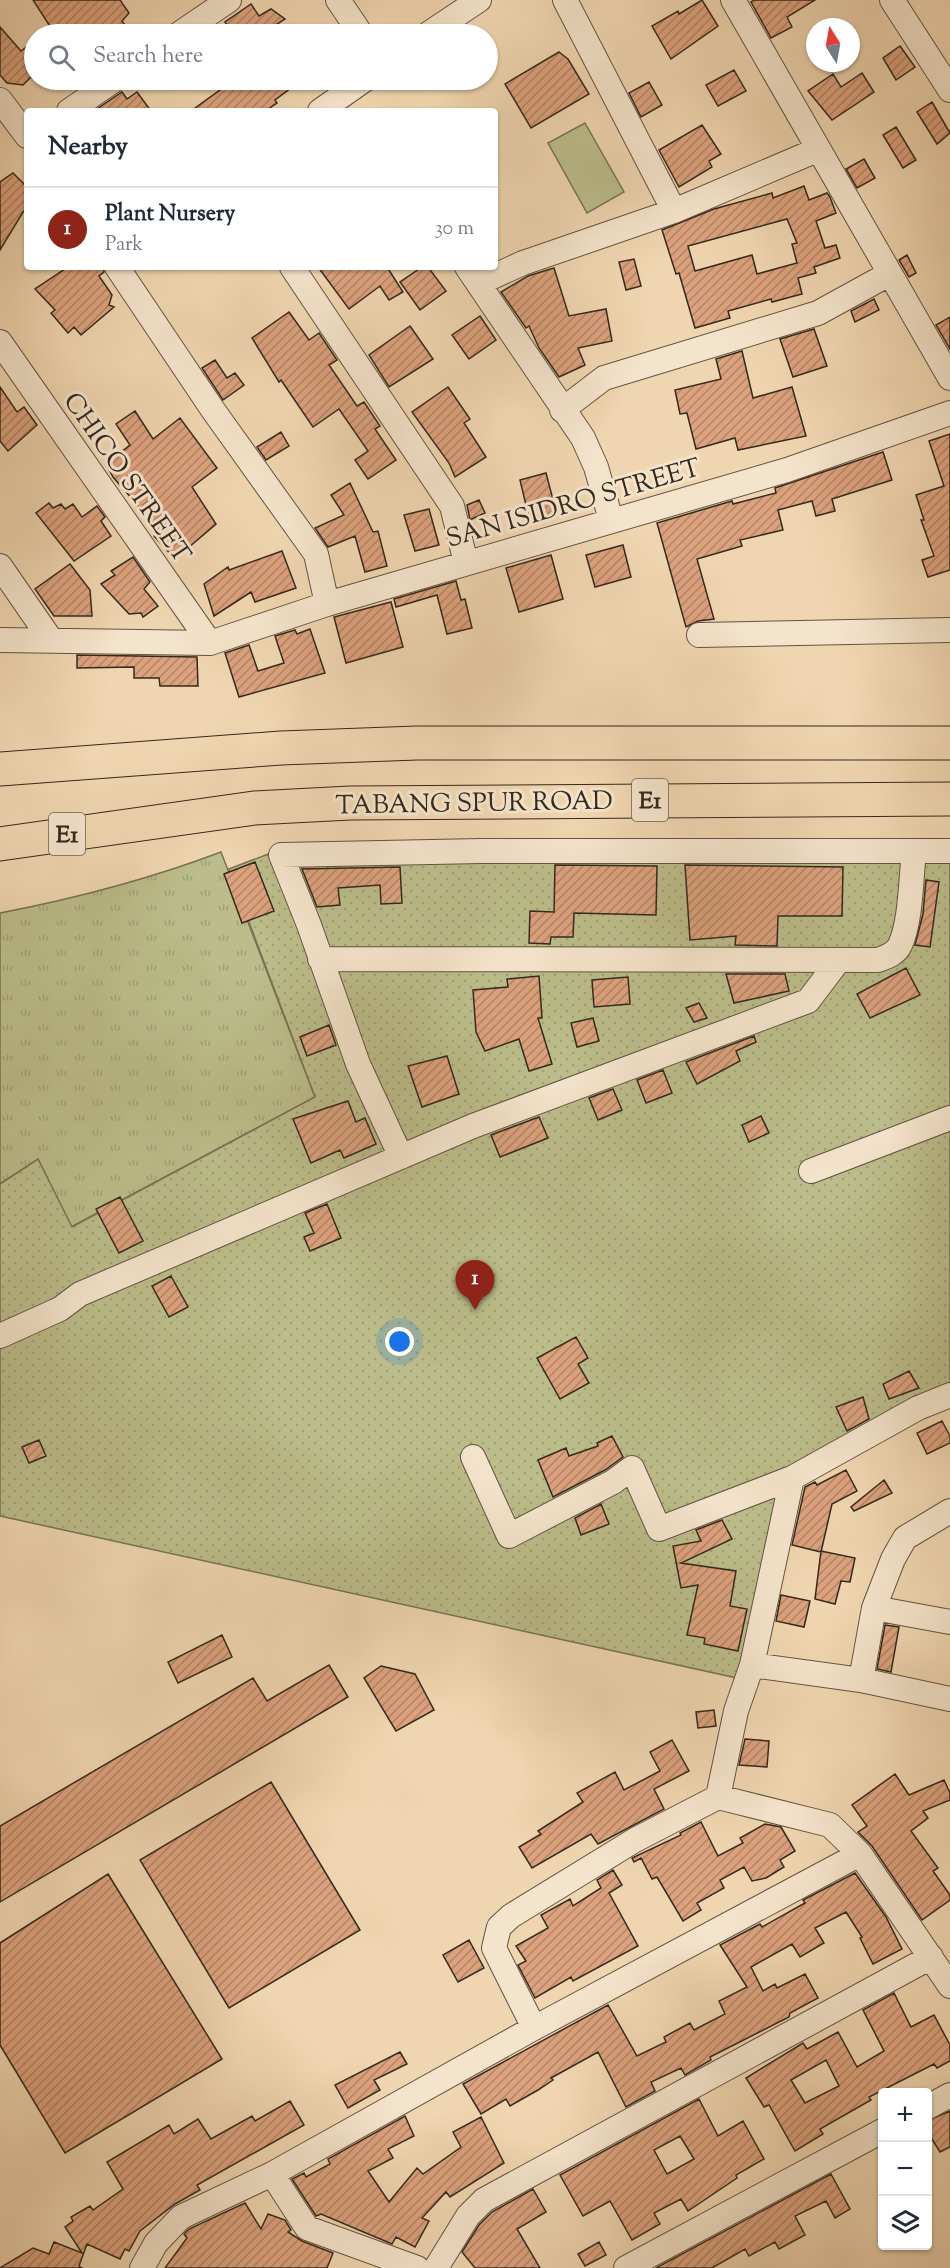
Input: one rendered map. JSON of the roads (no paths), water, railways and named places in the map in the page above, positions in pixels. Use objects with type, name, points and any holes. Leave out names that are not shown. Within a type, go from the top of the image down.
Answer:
[{"type":"highway","name":"E1","points":[[0,768],[281,748],[417,743],[950,743]]},
{"type":"highway","name":"TABANG SPUR ROAD","points":[[0,844],[254,808],[350,803],[950,799]]},
{"type":"street","points":[[194,24],[229,0]]},
{"type":"street","points":[[338,0],[354,24]]},
{"type":"street","points":[[443,24],[479,0]]},
{"type":"street","points":[[565,0],[674,211]]},
{"type":"street","points":[[733,0],[817,150],[950,378]]},
{"type":"street","points":[[892,0],[950,90]]},
{"type":"street","points":[[73,108],[99,90]]},
{"type":"street","points":[[0,100],[24,132]]},
{"type":"street","points":[[332,108],[351,103]]},
{"type":"street","points":[[498,269],[523,263],[674,211],[817,150]]},
{"type":"street","points":[[119,270],[213,410],[316,555],[327,604]]},
{"type":"street","points":[[294,270],[452,506],[466,563]]},
{"type":"street","points":[[494,270],[473,275],[583,438],[596,467],[611,520]]},
{"type":"street","points":[[562,410],[604,378],[818,313],[889,274]]},
{"type":"street","name":"CHICO STREET","points":[[0,342],[210,643]]},
{"type":"street","name":"SAN ISIDRO STREET","points":[[0,640],[210,643],[327,604],[787,470],[950,413]]},
{"type":"street","points":[[0,566],[51,640]]},
{"type":"street","points":[[699,635],[950,630]]},
{"type":"street","points":[[401,1157],[358,1064],[281,855],[481,851],[950,851]]},
{"type":"street","points":[[320,959],[878,960],[891,956],[900,946],[909,904],[914,851]]},
{"type":"street","points":[[0,1336],[60,1309],[80,1294],[473,1126],[808,1001],[839,960]]},
{"type":"street","points":[[811,1171],[950,1118]]},
{"type":"street","points":[[473,1456],[509,1536],[613,1482],[632,1468],[660,1529],[792,1478],[918,1408],[950,1395]]},
{"type":"street","points":[[718,1797],[736,1711],[752,1665],[792,1478]]},
{"type":"street","points":[[861,1680],[874,1608],[893,1559],[905,1538],[950,1511]]},
{"type":"street","points":[[874,1608],[950,1622]]},
{"type":"street","points":[[752,1665],[861,1680],[950,1699]]},
{"type":"street","points":[[534,2028],[494,1948],[499,1927],[511,1916],[635,1840],[718,1797],[831,1825],[860,1854],[950,1986]]},
{"type":"street","points":[[142,2268],[156,2242],[181,2217],[272,2174],[534,2028],[860,1854]]},
{"type":"street","points":[[436,2268],[468,2216],[484,2200],[931,1957]]},
{"type":"street","points":[[932,2104],[950,2095]]},
{"type":"street","points":[[626,2268],[878,2133]]},
{"type":"street","points":[[272,2174],[307,2228],[417,2268]]},
{"type":"place","name":"Plant Nursery","points":[[475,1310]]}]
